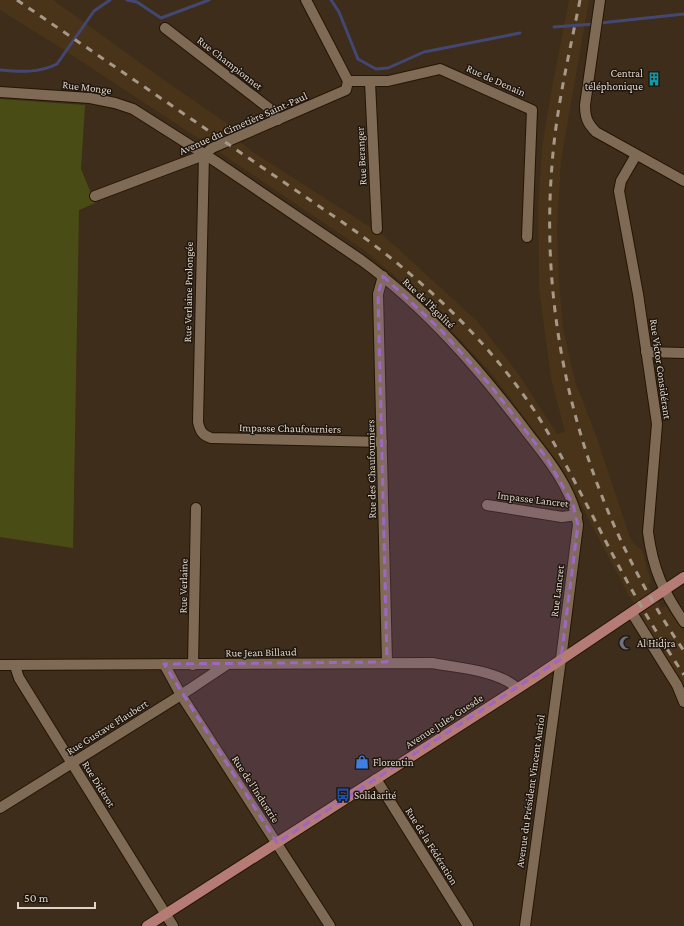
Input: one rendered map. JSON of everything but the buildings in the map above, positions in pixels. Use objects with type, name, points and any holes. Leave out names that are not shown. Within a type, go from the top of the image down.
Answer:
[{"type":"main road","name":"Avenue Jules Guesde","points":[[147,926],[517,688],[684,577]]},
{"type":"street","points":[[306,0],[348,81]]},
{"type":"street","points":[[600,0],[598,23],[585,105],[585,116],[589,125],[596,132],[684,181]]},
{"type":"street","name":"Rue Championnet","points":[[165,28],[270,109],[278,120]]},
{"type":"street","name":"Rue de Denain","points":[[348,81],[370,82],[388,80],[440,69],[532,110],[526,237]]},
{"type":"street","name":"Avenue du Cimetière Saint-Paul","points":[[95,196],[204,155],[212,148],[341,93],[346,90],[348,81]]},
{"type":"street","name":"Rue Beranger","points":[[370,82],[377,229]]},
{"type":"street","name":"Rue Monge","points":[[0,92],[90,98],[115,103],[133,109],[204,155]]},
{"type":"street","name":"Rue Victor Considérant","points":[[636,154],[621,181],[619,192],[657,424],[648,532],[655,567],[664,591],[684,622]]},
{"type":"street","name":"Rue de l'Égalité","points":[[204,155],[383,276],[442,331],[491,386],[546,457],[573,504],[577,520]]},
{"type":"street","name":"Rue Verlaine Prolongée","points":[[200,430],[198,422],[204,155]]},
{"type":"street","name":"Rue des Chaufourniers","points":[[383,276],[378,294],[387,662]]},
{"type":"street","points":[[646,352],[684,353]]},
{"type":"street","name":"Impasse Chaufourniers","points":[[200,430],[204,436],[211,438],[382,442]]},
{"type":"street","name":"Impasse Lancret","points":[[487,505],[577,520]]},
{"type":"street","name":"Rue Verlaine","points":[[193,665],[196,508]]},
{"type":"street","name":"Rue Lancret","points":[[560,660],[577,520]]},
{"type":"street","points":[[632,612],[677,685],[684,702]]},
{"type":"street","name":"Avenue du Président Vincent Auriol","points":[[525,926],[560,660]]},
{"type":"street","name":"Rue Jean Billaud","points":[[0,665],[226,665],[387,662],[432,663],[498,676],[510,682],[517,688]]},
{"type":"street","name":"Rue de l'Industrie","points":[[164,664],[181,695],[330,926]]},
{"type":"street","name":"Rue Gustave Flaubert","points":[[0,808],[72,764],[226,665]]},
{"type":"street","name":"Rue Diderot","points":[[15,666],[19,678],[173,926]]},
{"type":"street","name":"Rue de la Fédération","points":[[376,779],[468,926]]},
{"type":"highlighted area","points":[[383,276],[442,331],[491,386],[546,457],[573,504],[578,525],[561,659],[277,843],[164,664],[387,662],[378,294]]},
{"type":"shaded area","points":[[0,0],[53,0],[235,129],[231,135],[253,152],[384,236],[477,321],[520,376],[557,434],[565,432],[551,378],[539,288],[538,208],[542,148],[569,0],[589,0],[561,160],[557,230],[563,329],[575,381],[597,438],[629,535],[634,544],[642,550],[651,582],[648,585],[661,608],[666,606],[684,632],[684,688],[629,596],[562,468],[491,373],[423,300],[364,250],[222,154],[61,48],[0,10]]},
{"type":"green space","points":[[0,99],[85,105],[81,169],[95,203],[79,210],[73,548],[0,537]]},
{"type":"waterway","points":[[0,70],[36,70],[57,64],[94,11],[110,0]]},
{"type":"waterway","points":[[127,0],[137,2],[161,18],[209,0]]},
{"type":"waterway","points":[[331,0],[339,12],[358,59],[376,69],[388,68],[424,52],[520,33]]},
{"type":"waterway","points":[[600,23],[684,14]]},
{"type":"waterway","points":[[554,27],[594,24]]},
{"type":"railway","points":[[17,0],[351,228],[403,268],[451,311],[495,358],[515,383],[543,424],[639,602],[684,675]]},
{"type":"railway","points":[[580,0],[560,103],[552,165],[550,229],[553,293],[562,357],[576,419],[596,480],[620,540],[650,597],[684,651]]},
{"type":"place","name":"Central téléphonique","points":[[654,79]]},
{"type":"place","name":"Al Hidjra","points":[[626,643]]},
{"type":"place","name":"Florentin","points":[[362,762]]},
{"type":"place","name":"Solidarité","points":[[343,795]]}]
